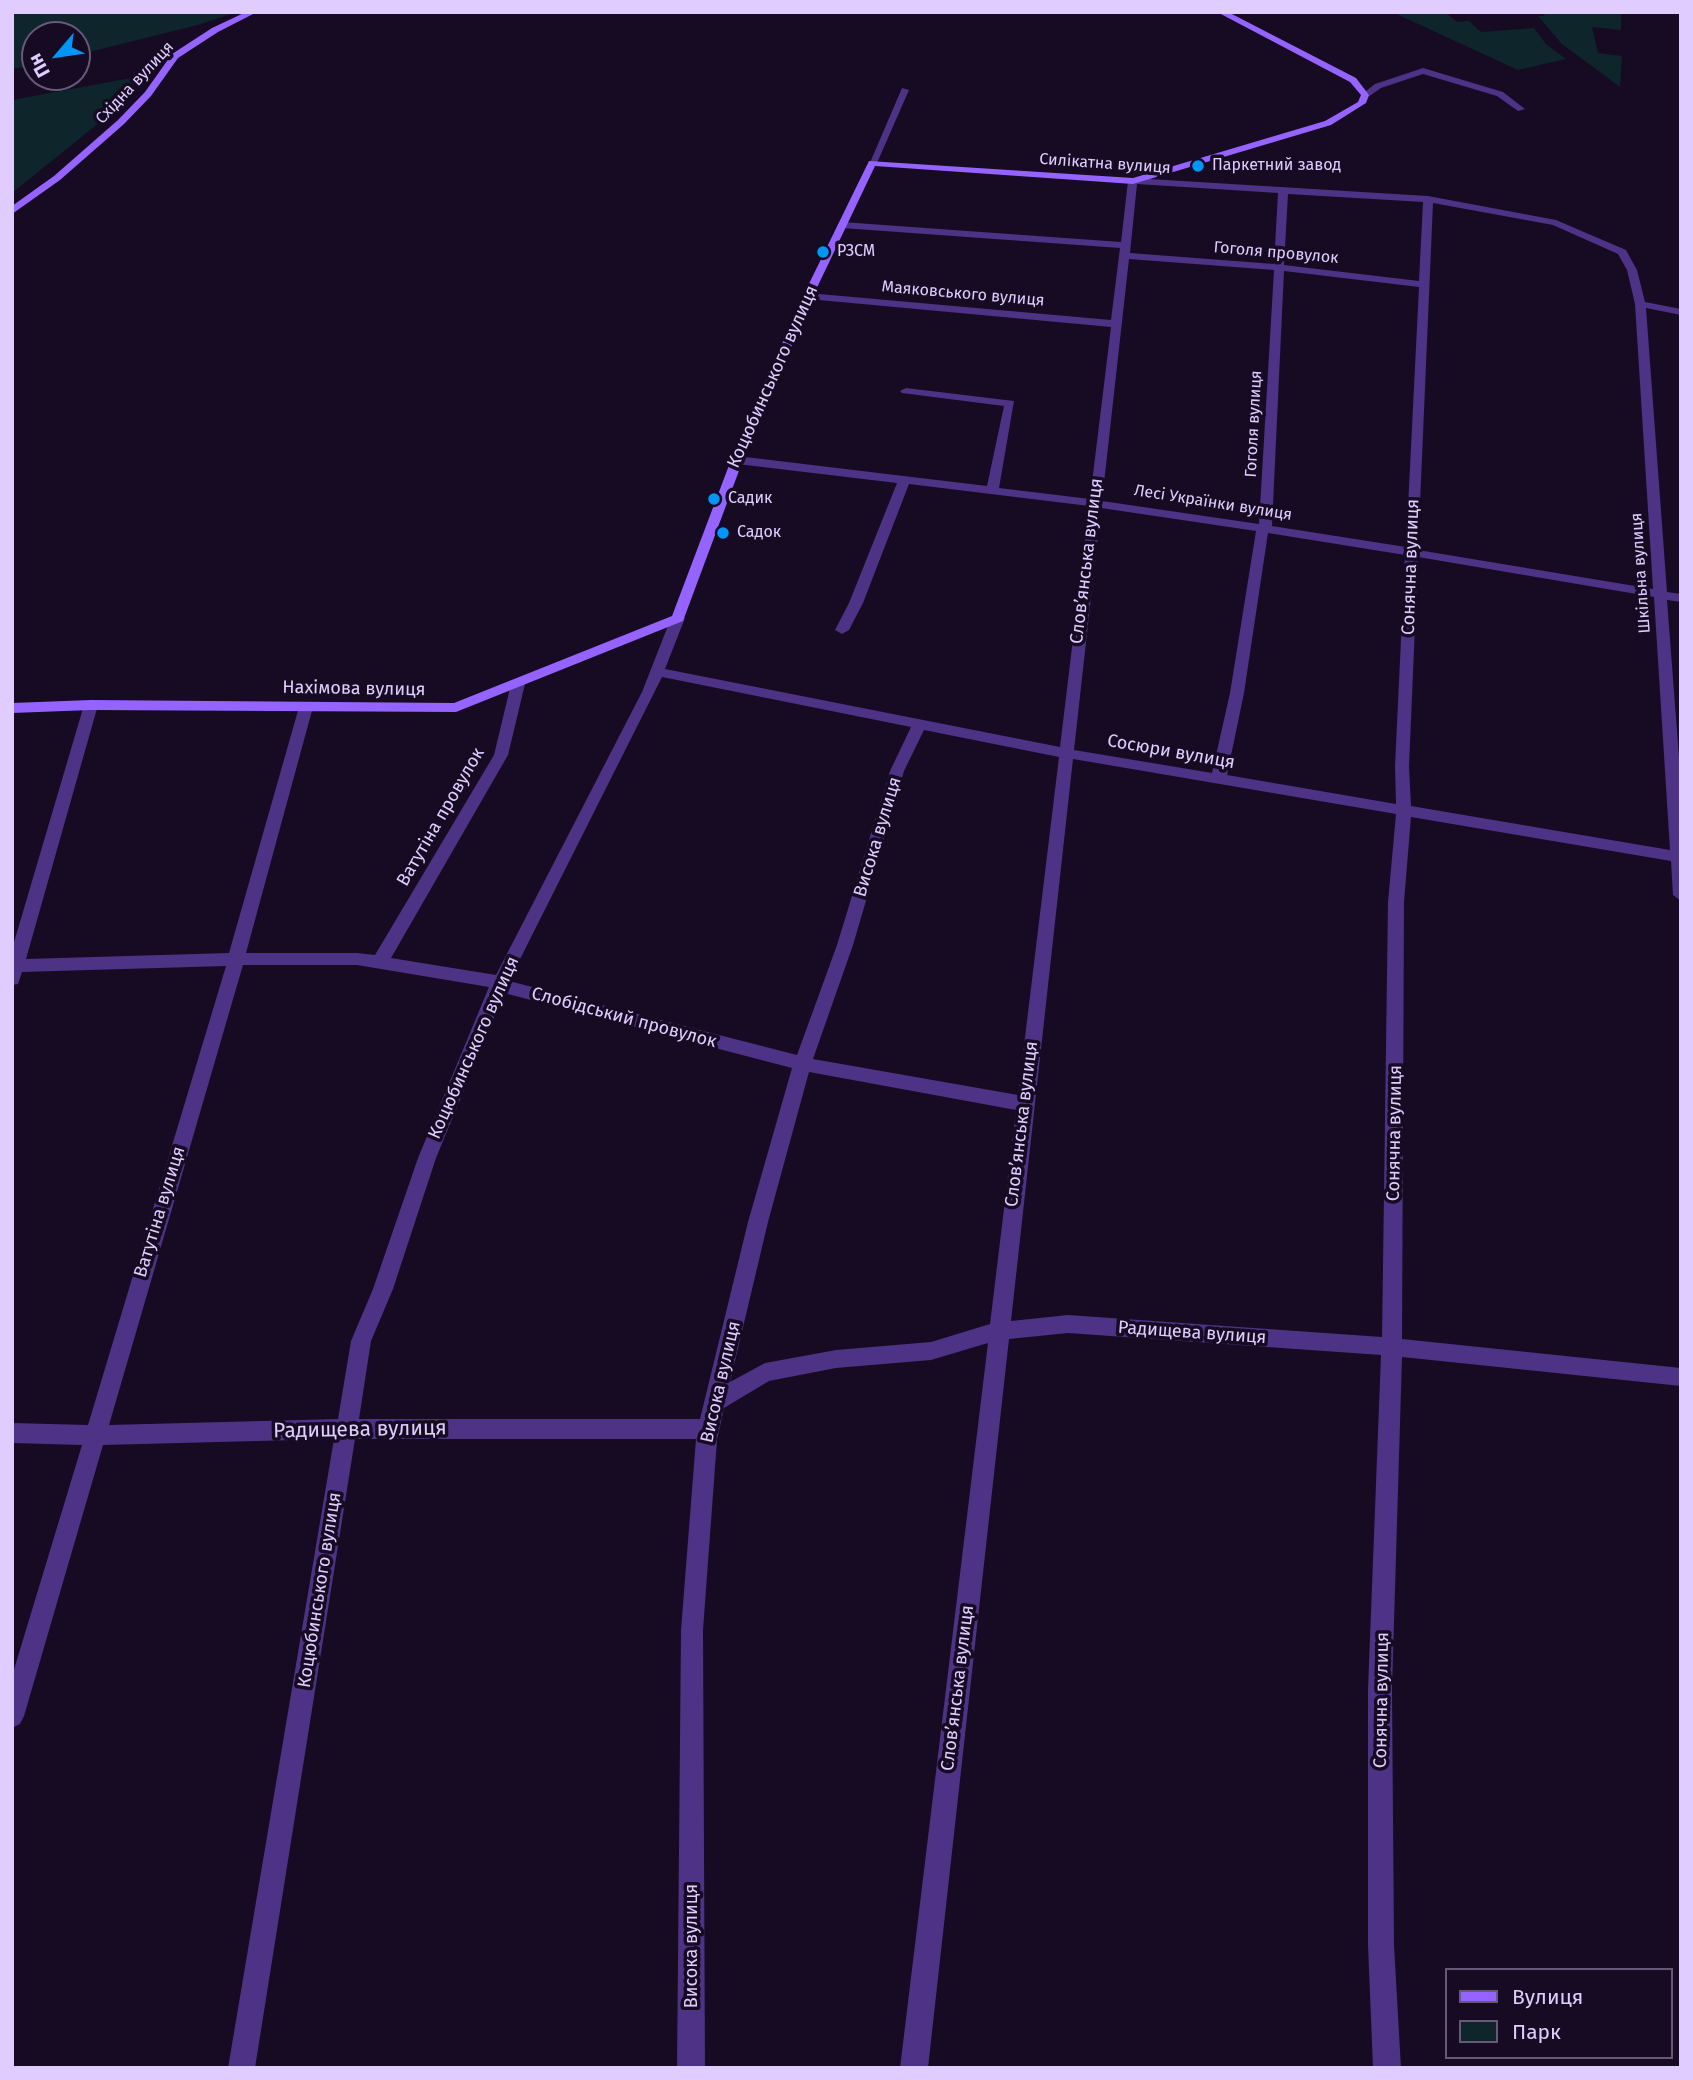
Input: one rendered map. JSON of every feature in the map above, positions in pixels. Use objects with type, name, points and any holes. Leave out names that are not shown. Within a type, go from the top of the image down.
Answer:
[{"type":"street","name":"Східна вулиця","points":[[12,211],[57,178],[121,122],[148,93],[175,56],[215,30],[253,12]]},
{"type":"street","points":[[1221,12],[1353,80],[1365,95]]},
{"type":"street","points":[[1133,181],[1328,123],[1362,103],[1365,95],[1378,86],[1423,71],[1500,94],[1521,109]]},
{"type":"street","name":"Коцюбинського вулиця","points":[[241,2068],[361,1341],[383,1289],[426,1158],[499,985],[657,673],[737,460],[808,296],[905,90]]},
{"type":"street","name":"Силікатна вулиця","points":[[872,163],[1428,199],[1556,223],[1622,252]]},
{"type":"street","name":"Слов’янська вулиця","points":[[914,2068],[1093,503],[1133,181]]},
{"type":"street","name":"Гоголя вулиця","points":[[1218,780],[1237,693],[1260,534],[1265,529],[1283,191]]},
{"type":"street","name":"Сонячна вулиця","points":[[1387,2068],[1381,1945],[1380,1689],[1392,1347],[1396,902],[1404,811],[1402,766],[1428,199]]},
{"type":"street","name":"Гоголя провулок","points":[[842,225],[1124,251],[1425,285]]},
{"type":"street","name":"Шкільна вулиця","points":[[1622,252],[1632,270],[1640,304],[1681,895]]},
{"type":"street","name":"Маяковського вулиця","points":[[808,296],[1115,324]]},
{"type":"street","points":[[1640,304],[1681,312]]},
{"type":"street","points":[[906,391],[1010,403],[992,491]]},
{"type":"street","name":"Лесі Українки вулиця","points":[[737,460],[1093,503],[1681,598]]},
{"type":"street","points":[[842,629],[856,603],[904,481]]},
{"type":"street","name":"Нахімова вулиця","points":[[12,708],[91,705],[456,707],[678,618]]},
{"type":"street","name":"Сосюри вулиця","points":[[657,673],[1065,753],[1680,857]]},
{"type":"street","name":"Ватутіна провулок","points":[[379,963],[501,755],[518,684]]},
{"type":"street","points":[[13,970],[91,705]]},
{"type":"street","name":"Ватутіна вулиця","points":[[12,1716],[236,959],[306,707]]},
{"type":"street","name":"Висока вулиця","points":[[691,2068],[692,1630],[709,1429],[758,1222],[803,1064],[845,945],[897,771],[919,724]]},
{"type":"street","name":"Слобідський провулок","points":[[13,970],[236,959],[357,959],[489,979],[499,985],[803,1064],[1025,1104]]},
{"type":"street","name":"Радищева вулиця","points":[[715,1402],[765,1372],[836,1359],[931,1351],[999,1331],[1068,1324],[1392,1347],[1681,1377]]},
{"type":"street","name":"Радищева вулиця","points":[[12,1433],[93,1435],[346,1429],[709,1429]]},
{"type":"green space","points":[[12,12],[237,12],[198,25],[91,52],[91,21],[21,21],[21,67],[12,69]]},
{"type":"green space","points":[[1392,12],[1445,12],[1457,22],[1469,21],[1481,32],[1534,28],[1546,44],[1566,59],[1518,70]]},
{"type":"green space","points":[[1542,12],[1621,12],[1621,30],[1592,27],[1598,53],[1622,56],[1620,87],[1562,44],[1538,16],[1545,16]]},
{"type":"green space","points":[[142,76],[100,122],[12,193],[12,100],[61,91],[91,91],[91,85]]},
{"type":"place","name":"Паркетний завод","points":[[1198,166]]},
{"type":"place","name":"РЗСМ","points":[[823,252]]},
{"type":"place","name":"Садик","points":[[714,499]]},
{"type":"place","name":"Садок","points":[[723,533]]}]
